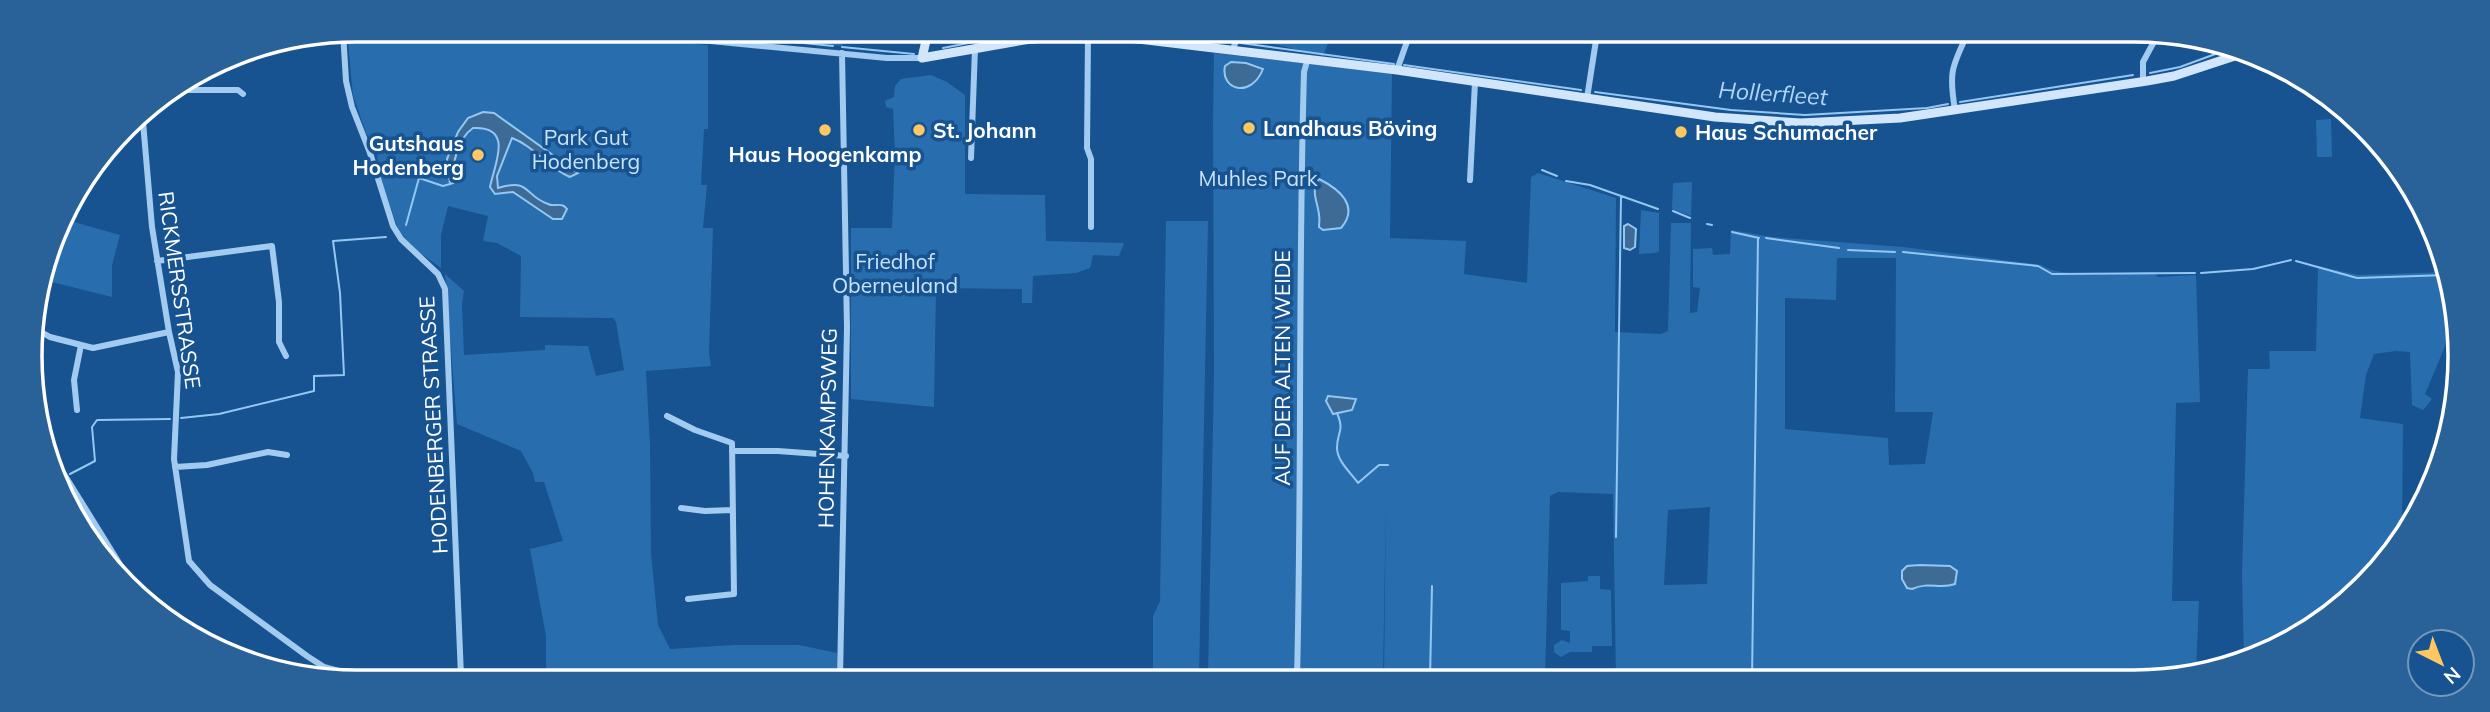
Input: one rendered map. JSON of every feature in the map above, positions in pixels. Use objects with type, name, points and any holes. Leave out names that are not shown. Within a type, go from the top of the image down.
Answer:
[{"type":"street","points":[[723,42],[922,58],[1012,42]]},
{"type":"street","points":[[922,58],[926,42]]},
{"type":"street","points":[[1088,42],[1087,148],[1091,159],[1091,227]]},
{"type":"street","points":[[1166,42],[1397,70],[1715,117],[1801,123],[1877,120],[2143,82],[2174,76],[2230,58]]},
{"type":"street","points":[[1233,48],[1235,42]]},
{"type":"street","points":[[1397,70],[1407,42]]},
{"type":"street","points":[[1587,99],[1596,42]]},
{"type":"street","points":[[1955,110],[1950,80],[1952,67],[1964,42]]},
{"type":"street","name":"HODENBERGER STRASSE","points":[[344,43],[346,81],[352,107],[393,226],[401,239],[438,274],[445,289],[461,670]]},
{"type":"street","points":[[2143,82],[2143,62],[2153,43]]},
{"type":"street","points":[[971,158],[975,48]]},
{"type":"street","name":"HOHENKAMPSWEG","points":[[840,670],[847,297],[842,53]]},
{"type":"street","name":"AUF DER ALTEN WEIDE","points":[[1297,670],[1299,243],[1304,72],[1308,58]]},
{"type":"street","points":[[1471,180],[1475,82]]},
{"type":"street","points":[[190,90],[238,90],[243,94]]},
{"type":"street","name":"RICKMERSSTRASSE","points":[[143,126],[157,261],[178,372],[177,415],[173,437],[189,561],[210,585],[329,668]]},
{"type":"street","points":[[157,261],[272,246],[279,302],[279,342],[286,356]]},
{"type":"street","points":[[43,334],[50,338],[93,348],[169,332]]},
{"type":"street","points":[[77,410],[74,380],[81,345]]},
{"type":"street","points":[[667,416],[695,430],[732,443],[734,594],[688,599]]},
{"type":"street","points":[[732,451],[846,456]]},
{"type":"street","points":[[175,467],[207,465],[268,452],[288,455]]},
{"type":"street","points":[[68,480],[116,558]]},
{"type":"street","points":[[681,508],[732,510]]},
{"type":"green space","name":"Park Gut Hodenberg","points":[[348,42],[673,42],[708,45],[708,129],[704,129],[701,185],[707,185],[703,228],[713,228],[709,353],[711,366],[646,371],[651,553],[658,625],[670,649],[799,645],[837,653],[837,670],[546,670],[546,636],[530,549],[563,541],[544,482],[535,482],[521,451],[457,424],[445,274],[464,291],[464,355],[545,350],[545,345],[588,346],[596,376],[624,370],[616,322],[613,318],[520,317],[521,256],[497,243],[483,241],[488,216],[448,206],[441,235],[441,268],[416,250],[399,232],[378,170],[377,150],[366,133],[353,95]]},
{"type":"green space","points":[[803,42],[843,42],[842,46]]},
{"type":"green space","points":[[1265,42],[1328,42],[1323,56]]},
{"type":"green space","name":"Muhles Park","points":[[1214,53],[1392,73],[1390,238],[1466,241],[1464,274],[1527,283],[1531,177],[1538,173],[1616,198],[1615,332],[1661,334],[1668,331],[1671,223],[1691,223],[1690,313],[1697,312],[1700,288],[1693,287],[1693,249],[1712,248],[1713,255],[1730,254],[1731,230],[1772,237],[1903,247],[2041,265],[2051,270],[2079,274],[2154,272],[2158,277],[2196,275],[2200,402],[2176,403],[2172,601],[2199,601],[2196,664],[2134,670],[1616,670],[1613,494],[1558,492],[1550,496],[1545,670],[1384,670],[1386,497],[1383,670],[1208,670],[1214,374]],"holes":[[[1837,258],[1896,258],[1895,412],[1933,412],[1925,464],[1889,465],[1888,438],[1785,429],[1785,298],[1836,300]],[[1710,507],[1707,584],[1664,585],[1668,510]]]},
{"type":"green space","name":"Friedhof Oberneuland","points":[[931,75],[965,95],[965,194],[1045,195],[1046,241],[1124,243],[1119,256],[1093,255],[1090,268],[1076,273],[1033,276],[1032,303],[1022,303],[1022,289],[936,288],[934,407],[851,399],[851,228],[892,228],[895,152],[893,109],[886,107],[885,101],[894,97],[895,86],[901,79]]},
{"type":"green space","points":[[2331,119],[2332,157],[2317,157],[2316,120]]},
{"type":"green space","points":[[1692,182],[1691,216],[1672,209],[1673,183]]},
{"type":"green space","points":[[1641,210],[1659,213],[1659,251],[1655,253],[1639,254]]},
{"type":"green space","points":[[72,221],[120,235],[112,265],[112,297],[51,282]]},
{"type":"green space","points":[[1166,221],[1208,221],[1199,670],[1153,670],[1153,616],[1160,601]]},
{"type":"green space","points":[[2318,266],[2358,275],[2436,272],[2442,295],[2447,344],[2425,394],[2432,399],[2423,410],[2412,405],[2410,352],[2374,354],[2366,375],[2360,418],[2403,424],[2402,519],[2370,563],[2341,592],[2291,628],[2244,650],[2242,574],[2248,369],[2270,369],[2269,351],[2316,351]]},
{"type":"green space","points":[[1588,576],[1600,576],[1600,589],[1611,590],[1612,646],[1592,646],[1592,652],[1570,652],[1561,657],[1554,652],[1554,645],[1562,640],[1570,643],[1570,631],[1561,630],[1561,583],[1588,581]]},
{"type":"shaded area","points":[[1231,62],[1246,63],[1263,69],[1251,85],[1238,88],[1227,81],[1225,74],[1225,66]]},
{"type":"shaded area","points":[[483,112],[494,113],[578,173],[570,177],[562,173],[512,138],[497,176],[498,188],[522,186],[550,205],[564,206],[567,209],[562,219],[553,219],[513,192],[495,194],[490,187],[499,148],[498,140],[494,133],[486,129],[473,128],[459,145],[453,168],[453,183],[450,184],[447,159],[458,132],[468,118]]},
{"type":"shaded area","points":[[1319,179],[1340,193],[1348,205],[1346,220],[1341,228],[1323,230],[1319,227],[1315,192]]},
{"type":"shaded area","points":[[1628,224],[1636,229],[1635,247],[1630,250],[1624,248],[1624,226]]},
{"type":"shaded area","points":[[1328,396],[1356,399],[1352,410],[1333,414],[1326,401]]},
{"type":"shaded area","points":[[1907,566],[1950,566],[1957,571],[1955,584],[1907,588],[1902,579],[1902,571]]},
{"type":"waterway","name":"Hollerfleet","points":[[794,42],[833,46]]},
{"type":"waterway","name":"Hollerfleet","points":[[943,48],[973,42]]},
{"type":"waterway","name":"Hollerfleet","points":[[1241,43],[1394,64]]},
{"type":"waterway","name":"Hollerfleet","points":[[842,47],[914,54]]},
{"type":"waterway","name":"Hollerfleet","points":[[2150,73],[2180,67],[2217,54]]},
{"type":"waterway","name":"Hollerfleet","points":[[1404,65],[1581,90]]},
{"type":"waterway","name":"Hollerfleet","points":[[1960,102],[2133,75]]},
{"type":"waterway","name":"Hollerfleet","points":[[1595,92],[1731,110],[1805,115],[1927,108],[1948,104]]},
{"type":"waterway","points":[[1542,170],[1557,176]]},
{"type":"waterway","points":[[406,225],[419,178],[443,186],[450,184]]},
{"type":"waterway","points":[[1566,181],[1590,185],[1658,209]]},
{"type":"waterway","points":[[1616,537],[1621,196]]},
{"type":"waterway","points":[[1673,211],[1690,218]]},
{"type":"waterway","points":[[1707,224],[1712,225]]},
{"type":"waterway","points":[[1732,232],[1759,238]]},
{"type":"waterway","points":[[181,418],[219,414],[314,391],[314,376],[344,375],[340,293],[333,241],[386,237]]},
{"type":"waterway","points":[[1752,670],[1758,238]]},
{"type":"waterway","points":[[1766,238],[1839,248]]},
{"type":"waterway","points":[[1848,250],[1895,252]]},
{"type":"waterway","points":[[1903,252],[2038,266],[2052,274],[2195,273]]},
{"type":"waterway","points":[[2201,273],[2253,269],[2291,260]]},
{"type":"waterway","points":[[2296,261],[2357,278],[2437,275]]},
{"type":"waterway","points":[[1337,413],[1341,428],[1337,442],[1338,453],[1358,483],[1379,465],[1388,465]]},
{"type":"waterway","points":[[70,474],[95,461],[92,427],[97,420],[170,419]]},
{"type":"waterway","points":[[1430,670],[1432,586]]},
{"type":"place","name":"Landhaus Böving","points":[[1249,128]]},
{"type":"place","name":"Haus Hoogenkamp","points":[[825,130]]},
{"type":"place","name":"St. Johann","points":[[919,130]]},
{"type":"place","name":"Haus Schumacher","points":[[1681,132]]},
{"type":"place","name":"Gutshaus Hodenberg","points":[[478,155]]}]
